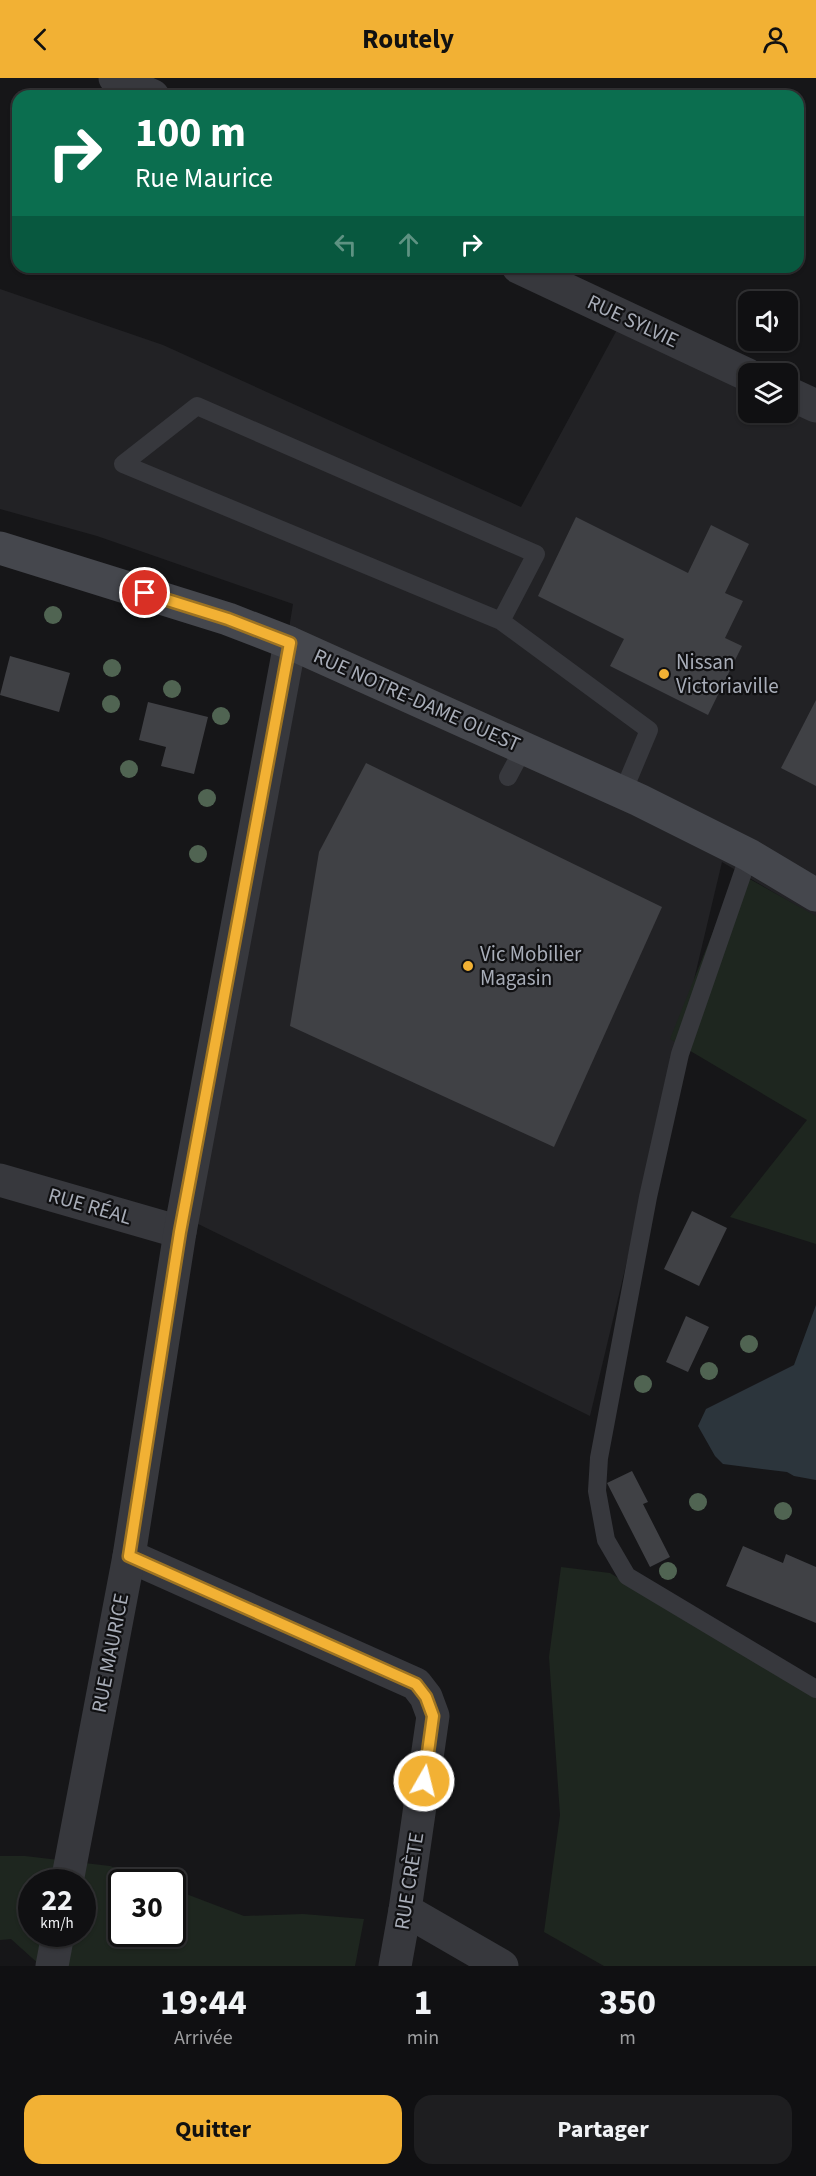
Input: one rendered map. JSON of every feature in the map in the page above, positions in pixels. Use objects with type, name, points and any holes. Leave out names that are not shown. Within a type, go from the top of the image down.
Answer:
[{"type":"street","points":[[115,78],[140,90]]},
{"type":"street","name":"RUE SYLVIE","points":[[531,273],[738,370]]},
{"type":"street","points":[[798,398],[816,406]]},
{"type":"street","name":"RUE NOTRE-DAME OUEST","points":[[0,548],[228,619],[290,643],[623,792],[749,855],[816,895]]},
{"type":"street","name":"RUE MAURICE","points":[[69,1869],[129,1556],[180,1232],[290,643]]},
{"type":"street","name":"RUE RÉAL","points":[[0,1180],[180,1232]]},
{"type":"street","name":"RUE CRÈTE","points":[[129,1556],[416,1684],[426,1697],[433,1716],[405,1910],[394,1966]]},
{"type":"street","points":[[405,1910],[502,1966]]},
{"type":"street","points":[[52,1966],[56,1947]]},
{"type":"lane","points":[[501,621],[536,555],[197,406],[123,464],[501,621],[649,730],[623,792]]},
{"type":"lane","points":[[508,777],[524,747]]},
{"type":"lane","points":[[749,855],[680,1054],[646,1209],[599,1458],[597,1491],[606,1540],[627,1576],[816,1689]]},
{"type":"shaded area","points":[[0,289],[163,345],[521,507],[619,326],[738,380],[738,423],[798,423],[798,408],[816,416],[816,917],[722,862],[590,1416],[192,1221],[293,604],[97,536],[0,509]]},
{"type":"shaded area","points":[[737,872],[816,916],[816,1244],[730,1217],[807,1120],[670,1039]]},
{"type":"shaded area","points":[[816,1305],[816,1480],[794,1476],[787,1472],[723,1464],[715,1456],[698,1426],[706,1409],[794,1365]]},
{"type":"shaded area","points":[[561,1567],[610,1573],[816,1697],[816,1966],[604,1966],[544,1932],[560,1815],[549,1657]]},
{"type":"shaded area","points":[[0,1856],[25,1856],[110,1866],[118,1869],[108,1869],[108,1947],[186,1947],[186,1894],[244,1916],[303,1914],[364,1919],[355,1966],[41,1966],[20,1947],[96,1947],[96,1869],[18,1869],[18,1945],[11,1939],[0,1940]]},
{"type":"building","points":[[576,517],[688,573],[711,525],[749,544],[725,593],[743,601],[725,638],[742,646],[708,715],[610,666],[624,639],[538,596]]},
{"type":"building","points":[[10,656],[70,673],[59,712],[0,695]]},
{"type":"building","points":[[816,700],[816,786],[781,768]]},
{"type":"building","points":[[148,702],[208,717],[194,774],[161,766],[166,747],[139,740]]},
{"type":"building","name":"Vic Mobilier Magasin","points":[[366,763],[662,907],[554,1147],[290,1026],[319,852]]},
{"type":"building","points":[[692,1211],[727,1228],[699,1286],[664,1269]]},
{"type":"building","points":[[686,1316],[709,1327],[688,1372],[666,1362]]},
{"type":"building","points":[[632,1471],[648,1502],[643,1504],[670,1557],[650,1567],[607,1483]]},
{"type":"building","points":[[743,1546],[783,1563],[786,1554],[816,1567],[816,1623],[726,1586]]},
{"type":"place","name":"Nissan Victoriaville","points":[[664,674]]},
{"type":"place","name":"Vic Mobilier Magasin","points":[[468,966]]},
{"type":"route","points":[[145,593],[228,619],[290,643],[180,1232],[129,1556],[416,1684],[426,1697],[433,1716],[424,1781]]}]
